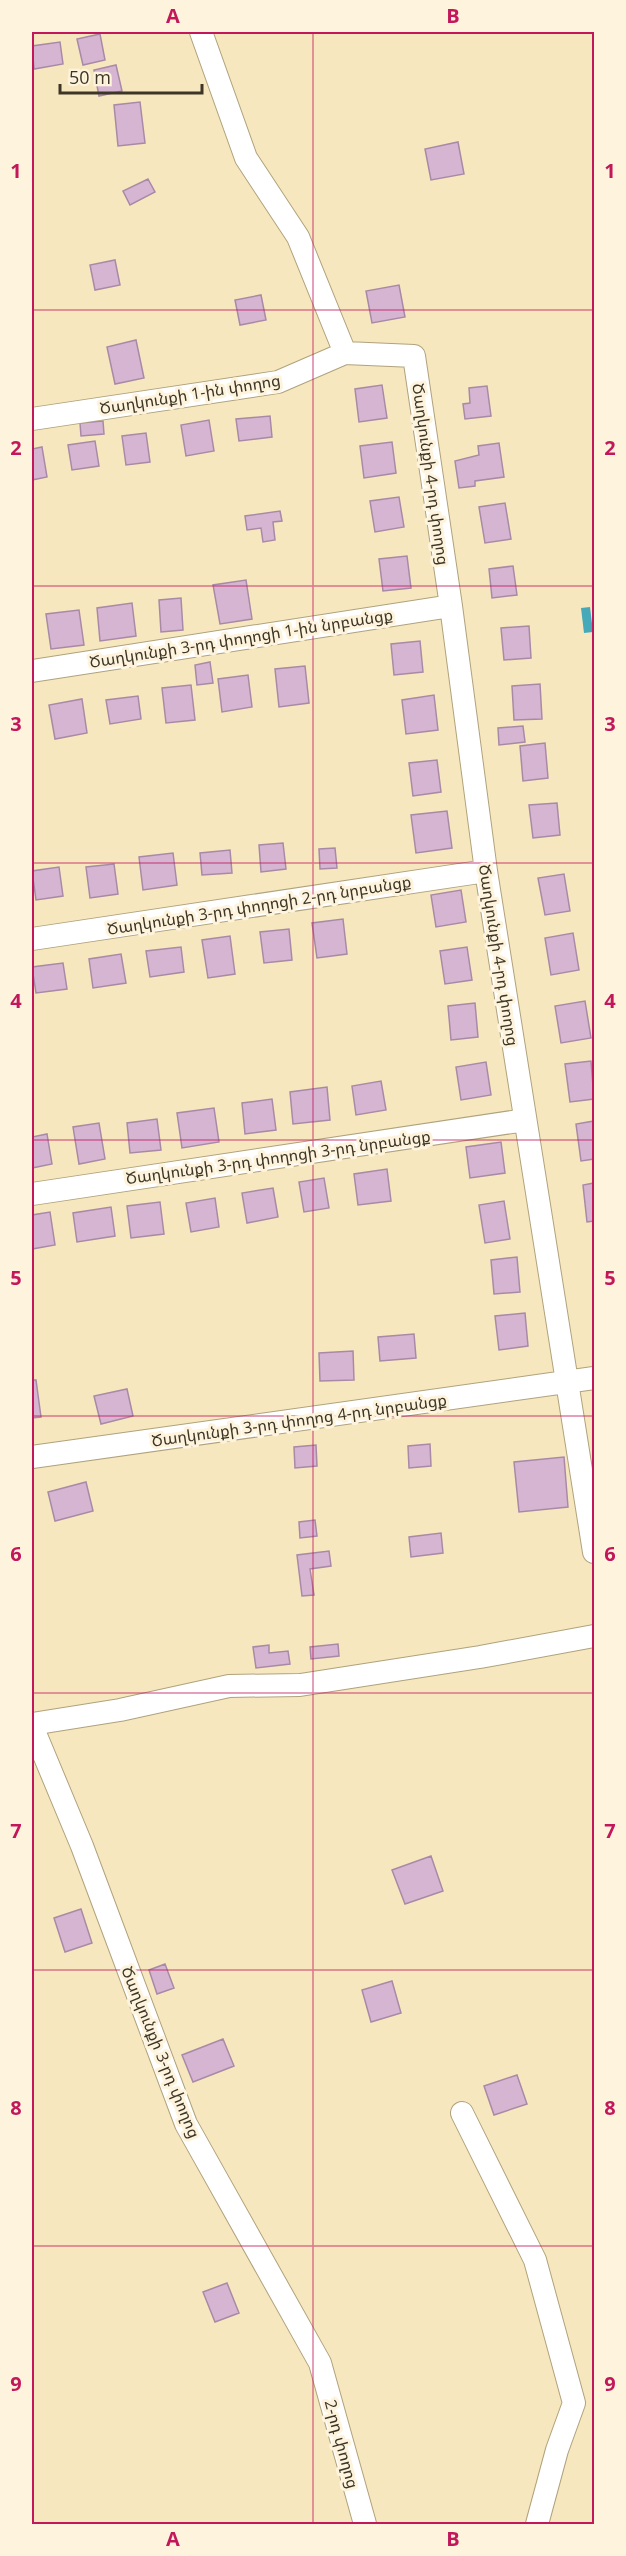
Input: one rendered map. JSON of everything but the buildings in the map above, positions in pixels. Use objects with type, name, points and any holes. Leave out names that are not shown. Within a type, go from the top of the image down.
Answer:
[{"type":"street","points":[[201,32],[246,158],[298,237],[345,353]]},
{"type":"street","name":"Ծաղկունքի 4-րդ փողոց","points":[[345,353],[414,356],[451,606],[486,871],[594,1552]]},
{"type":"street","name":"Ծաղկունքի 1-ին փողոց","points":[[32,419],[278,382],[345,353]]},
{"type":"street","name":"Ծաղկունքի 3-րդ փողոցի 1-ին նրբանցք","points":[[32,670],[451,606]]},
{"type":"street","name":"Ծաղկունքի 3-րդ փողոցի 2-րդ նրբանցք","points":[[32,939],[486,871]]},
{"type":"street","name":"Ծաղկունքի 3-րդ փողոցի 3-րդ նրբանցք","points":[[32,1194],[525,1120]]},
{"type":"street","name":"Ծաղկունքի 3-րդ փողոց 4-րդ նրբանցք","points":[[32,1457],[594,1378]]},
{"type":"street","points":[[32,1725],[120,1710],[229,1686],[300,1685],[480,1657],[594,1636]]},
{"type":"street","name":"Ծաղկունքի 3-րդ փողոց","points":[[32,1725],[82,1846],[186,2124],[320,2363]]},
{"type":"street","points":[[462,2113],[535,2260],[574,2403],[557,2450],[537,2524]]},
{"type":"street","name":"2-րդ փողոց","points":[[320,2363],[364,2524]]},
{"type":"water","points":[[590,607],[593,632],[584,633],[581,608]]}]
